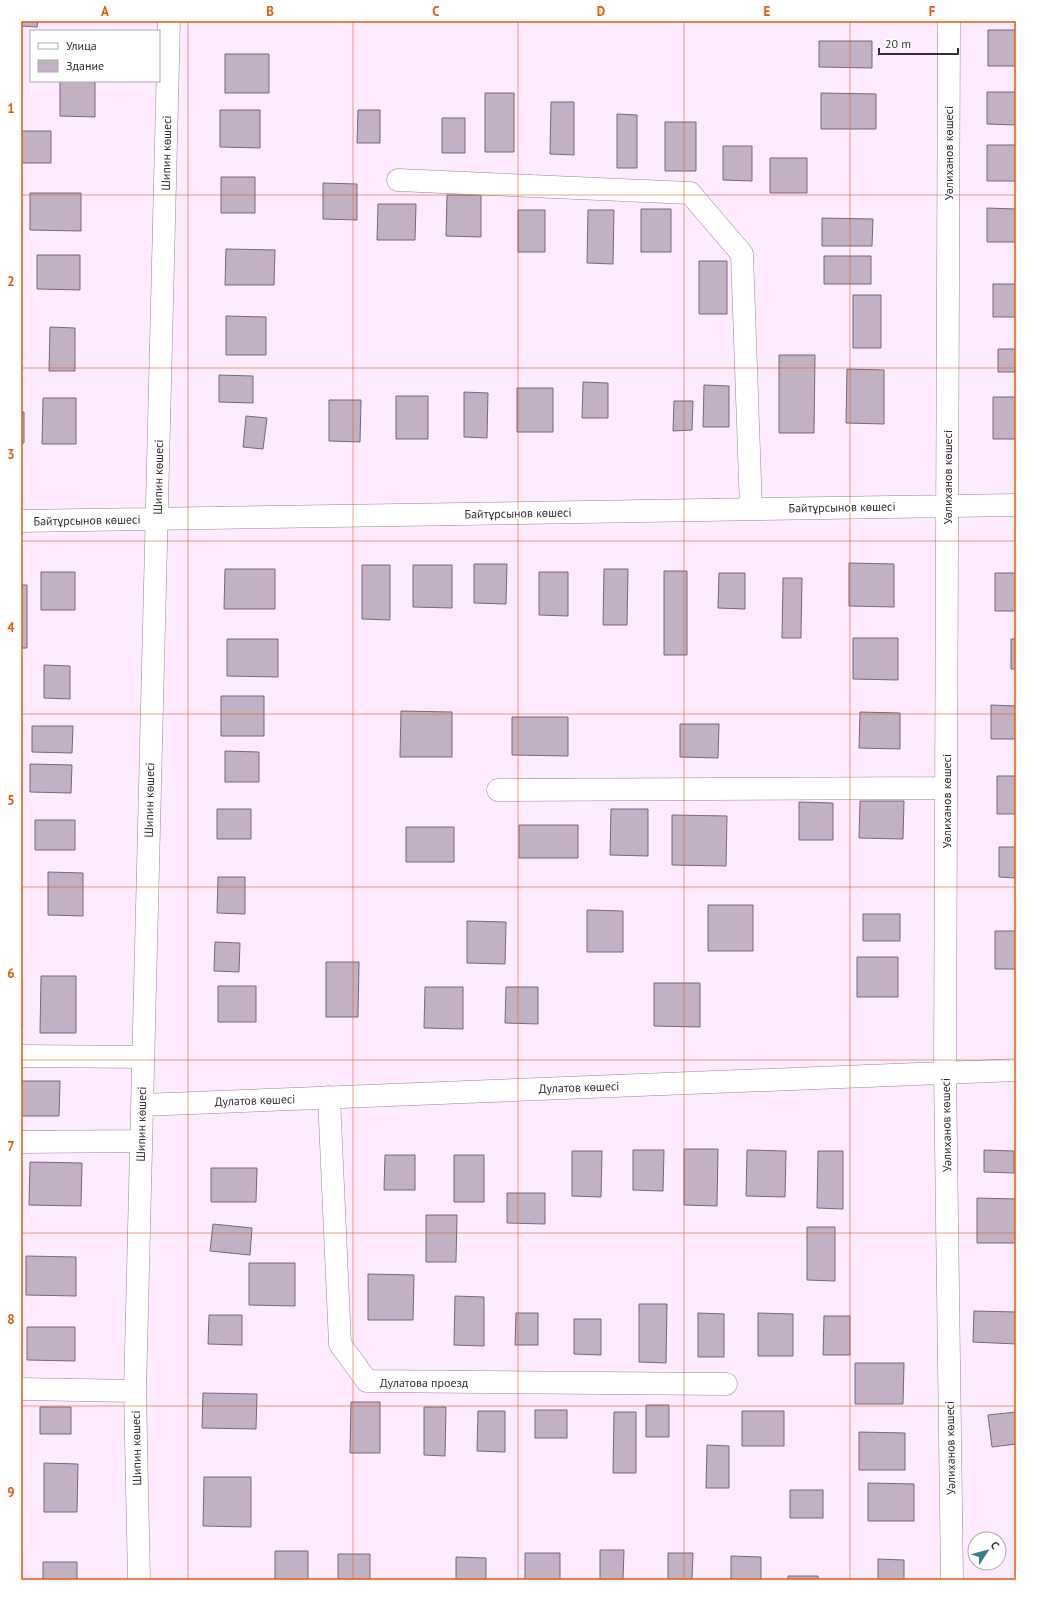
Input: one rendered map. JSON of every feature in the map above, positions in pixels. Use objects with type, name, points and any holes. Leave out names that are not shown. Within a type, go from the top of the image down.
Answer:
[{"type":"street","name":"Шипин көшесі","points":[[139,1580],[135,1391],[169,21]]},
{"type":"street","name":"Уәлиханов көшесі","points":[[949,21],[945,1073],[952,1580]]},
{"type":"street","points":[[398,180],[690,193],[742,254],[751,509]]},
{"type":"street","name":"Байтұрсынов көшесі","points":[[21,521],[1016,505]]},
{"type":"street","points":[[498,790],[946,788]]},
{"type":"street","points":[[21,1056],[143,1057]]},
{"type":"street","name":"Дулатов көшесі","points":[[142,1104],[1016,1070]]},
{"type":"street","name":"Дулатова проезд","points":[[329,1097],[340,1344],[367,1381],[726,1384]]},
{"type":"street","points":[[21,1142],[141,1141]]},
{"type":"street","points":[[21,1389],[135,1391]]},
{"type":"building","points":[[21,21],[38,21],[37,27],[21,26]]},
{"type":"building","points":[[988,30],[1016,30],[1016,66],[988,66]]},
{"type":"building","points":[[819,41],[872,41],[872,68],[819,67]]},
{"type":"building","points":[[225,54],[269,54],[269,93],[225,93]]},
{"type":"building","points":[[60,82],[95,82],[95,117],[60,116]]},
{"type":"building","points":[[987,92],[1016,92],[1016,125],[987,124]]},
{"type":"building","points":[[485,93],[514,93],[514,152],[485,152]]},
{"type":"building","points":[[821,93],[876,94],[876,129],[821,129]]},
{"type":"building","points":[[551,102],[574,102],[574,155],[550,154]]},
{"type":"building","points":[[220,110],[260,110],[260,148],[220,147]]},
{"type":"building","points":[[358,110],[380,110],[380,143],[357,143]]},
{"type":"building","points":[[617,114],[637,115],[637,168],[617,168]]},
{"type":"building","points":[[442,118],[465,118],[465,153],[442,153]]},
{"type":"building","points":[[665,122],[696,122],[696,171],[665,171]]},
{"type":"building","points":[[21,131],[51,131],[51,163],[21,163]]},
{"type":"building","points":[[987,145],[1016,145],[1016,181],[987,181]]},
{"type":"building","points":[[723,146],[752,146],[752,181],[723,180]]},
{"type":"building","points":[[770,158],[807,158],[807,193],[770,193]]},
{"type":"building","points":[[221,177],[255,177],[255,213],[221,213]]},
{"type":"building","points":[[323,183],[357,184],[357,220],[323,219]]},
{"type":"building","points":[[30,193],[81,193],[81,231],[30,230]]},
{"type":"building","points":[[447,195],[481,195],[481,237],[446,236]]},
{"type":"building","points":[[378,204],[416,204],[415,240],[377,240]]},
{"type":"building","points":[[987,208],[1016,209],[1016,242],[987,242]]},
{"type":"building","points":[[641,209],[671,209],[671,252],[641,252]]},
{"type":"building","points":[[518,210],[545,210],[545,252],[518,252]]},
{"type":"building","points":[[588,210],[614,210],[613,264],[587,263]]},
{"type":"building","points":[[822,218],[873,219],[872,246],[822,246]]},
{"type":"building","points":[[226,249],[275,250],[274,285],[225,285]]},
{"type":"building","points":[[37,255],[80,255],[80,290],[37,289]]},
{"type":"building","points":[[824,256],[871,256],[871,284],[824,284]]},
{"type":"building","points":[[699,261],[727,261],[727,314],[699,314]]},
{"type":"building","points":[[993,284],[1016,284],[1016,317],[993,317]]},
{"type":"building","points":[[853,295],[881,295],[881,348],[853,348]]},
{"type":"building","points":[[226,316],[266,317],[266,355],[226,355]]},
{"type":"building","points":[[50,327],[75,328],[75,371],[49,371]]},
{"type":"building","points":[[998,349],[1016,349],[1016,372],[998,372]]},
{"type":"building","points":[[779,355],[815,355],[814,433],[779,433]]},
{"type":"building","points":[[847,369],[884,370],[884,424],[846,423]]},
{"type":"building","points":[[219,375],[253,376],[253,403],[219,402]]},
{"type":"building","points":[[583,382],[608,383],[608,418],[582,418]]},
{"type":"building","points":[[704,385],[729,386],[729,427],[703,427]]},
{"type":"building","points":[[517,388],[553,388],[553,432],[517,432]]},
{"type":"building","points":[[464,392],[488,393],[487,438],[464,437]]},
{"type":"building","points":[[396,396],[428,396],[428,439],[396,439]]},
{"type":"building","points":[[993,397],[1016,397],[1016,439],[993,439]]},
{"type":"building","points":[[43,398],[76,398],[76,444],[42,444]]},
{"type":"building","points":[[329,400],[361,400],[360,442],[329,441]]},
{"type":"building","points":[[674,401],[693,401],[692,430],[673,431]]},
{"type":"building","points":[[21,412],[24,412],[24,443],[21,443]]},
{"type":"building","points":[[246,416],[267,418],[263,449],[243,447]]},
{"type":"building","points":[[849,563],[894,564],[894,607],[849,606]]},
{"type":"building","points":[[474,564],[507,564],[506,604],[474,603]]},
{"type":"building","points":[[362,565],[390,565],[390,620],[362,619]]},
{"type":"building","points":[[413,565],[452,565],[452,608],[413,607]]},
{"type":"building","points":[[225,569],[275,569],[275,609],[224,609]]},
{"type":"building","points":[[604,569],[628,569],[627,625],[603,625]]},
{"type":"building","points":[[664,571],[687,571],[687,655],[664,655]]},
{"type":"building","points":[[41,572],[75,572],[75,610],[41,610]]},
{"type":"building","points":[[539,572],[568,572],[568,616],[539,615]]},
{"type":"building","points":[[719,573],[745,573],[745,609],[718,608]]},
{"type":"building","points":[[995,573],[1016,573],[1016,611],[995,611]]},
{"type":"building","points":[[783,578],[802,578],[801,638],[782,638]]},
{"type":"building","points":[[21,585],[27,585],[27,648],[21,648]]},
{"type":"building","points":[[853,638],[898,638],[898,680],[853,679]]},
{"type":"building","points":[[227,639],[278,639],[278,677],[227,676]]},
{"type":"building","points":[[1011,639],[1016,639],[1016,669],[1011,669]]},
{"type":"building","points":[[44,665],[70,666],[70,699],[44,698]]},
{"type":"building","points":[[221,696],[264,696],[264,736],[221,736]]},
{"type":"building","points":[[991,705],[1016,706],[1016,739],[991,739]]},
{"type":"building","points":[[401,711],[452,712],[452,757],[400,757]]},
{"type":"building","points":[[860,712],[900,713],[900,749],[859,748]]},
{"type":"building","points":[[512,717],[568,717],[568,756],[512,755]]},
{"type":"building","points":[[680,724],[719,724],[718,758],[680,757]]},
{"type":"building","points":[[32,726],[73,726],[72,753],[32,752]]},
{"type":"building","points":[[225,751],[259,752],[259,782],[225,782]]},
{"type":"building","points":[[30,764],[72,765],[71,793],[30,792]]},
{"type":"building","points":[[997,776],[1016,776],[1016,814],[997,814]]},
{"type":"building","points":[[860,801],[904,801],[903,839],[859,838]]},
{"type":"building","points":[[799,802],[833,803],[833,840],[799,840]]},
{"type":"building","points":[[217,809],[251,809],[251,839],[217,839]]},
{"type":"building","points":[[611,809],[648,809],[648,856],[610,855]]},
{"type":"building","points":[[672,815],[727,816],[726,866],[672,865]]},
{"type":"building","points":[[35,820],[75,820],[75,850],[35,850]]},
{"type":"building","points":[[519,825],[578,825],[578,858],[519,858]]},
{"type":"building","points":[[406,827],[454,827],[454,862],[406,862]]},
{"type":"building","points":[[999,847],[1016,847],[1016,878],[999,877]]},
{"type":"building","points":[[48,872],[83,873],[83,916],[48,915]]},
{"type":"building","points":[[218,877],[245,877],[245,914],[217,913]]},
{"type":"building","points":[[708,905],[753,905],[753,951],[708,951]]},
{"type":"building","points":[[587,910],[623,911],[623,952],[587,952]]},
{"type":"building","points":[[863,914],[900,914],[900,941],[863,941]]},
{"type":"building","points":[[467,921],[506,922],[505,964],[467,963]]},
{"type":"building","points":[[995,931],[1016,931],[1016,969],[995,969]]},
{"type":"building","points":[[215,942],[240,943],[239,972],[214,971]]},
{"type":"building","points":[[857,957],[898,957],[898,997],[857,997]]},
{"type":"building","points":[[326,962],[359,962],[358,1017],[326,1017]]},
{"type":"building","points":[[41,976],[76,976],[76,1033],[40,1033]]},
{"type":"building","points":[[22,982],[22,1027],[21,1027]]},
{"type":"building","points":[[654,983],[700,983],[700,1027],[654,1026]]},
{"type":"building","points":[[218,986],[256,986],[256,1022],[218,1022]]},
{"type":"building","points":[[425,987],[463,987],[463,1029],[424,1028]]},
{"type":"building","points":[[506,987],[538,987],[538,1024],[505,1023]]},
{"type":"building","points":[[21,1081],[60,1081],[59,1116],[21,1116]]},
{"type":"building","points":[[684,1149],[718,1149],[717,1206],[684,1205]]},
{"type":"building","points":[[633,1150],[664,1150],[663,1191],[633,1190]]},
{"type":"building","points":[[747,1150],[786,1151],[785,1197],[746,1196]]},
{"type":"building","points":[[984,1150],[1014,1151],[1014,1173],[984,1172]]},
{"type":"building","points":[[572,1151],[602,1151],[601,1197],[572,1196]]},
{"type":"building","points":[[818,1151],[843,1151],[843,1209],[817,1208]]},
{"type":"building","points":[[385,1155],[415,1155],[415,1190],[384,1190]]},
{"type":"building","points":[[454,1155],[484,1155],[484,1202],[454,1202]]},
{"type":"building","points":[[30,1162],[82,1163],[81,1206],[29,1205]]},
{"type":"building","points":[[211,1168],[257,1168],[256,1202],[211,1202]]},
{"type":"building","points":[[507,1193],[545,1193],[545,1224],[507,1223]]},
{"type":"building","points":[[977,1198],[1016,1199],[1016,1243],[977,1243]]},
{"type":"building","points":[[426,1215],[457,1215],[456,1262],[426,1262]]},
{"type":"building","points":[[213,1224],[252,1228],[250,1255],[210,1251]]},
{"type":"building","points":[[807,1227],[835,1227],[835,1281],[807,1280]]},
{"type":"building","points":[[26,1256],[76,1257],[76,1296],[26,1295]]},
{"type":"building","points":[[249,1263],[295,1263],[295,1306],[249,1305]]},
{"type":"building","points":[[368,1274],[414,1275],[413,1320],[368,1320]]},
{"type":"building","points":[[455,1296],[484,1297],[484,1346],[454,1345]]},
{"type":"building","points":[[639,1304],[667,1304],[666,1363],[639,1362]]},
{"type":"building","points":[[974,1311],[1016,1312],[1016,1344],[973,1342]]},
{"type":"building","points":[[516,1313],[538,1313],[538,1345],[515,1345]]},
{"type":"building","points":[[698,1313],[724,1314],[724,1357],[698,1357]]},
{"type":"building","points":[[758,1313],[793,1314],[793,1356],[758,1356]]},
{"type":"building","points":[[209,1315],[242,1315],[242,1345],[208,1344]]},
{"type":"building","points":[[824,1316],[850,1316],[850,1355],[823,1355]]},
{"type":"building","points":[[574,1319],[601,1319],[601,1355],[574,1354]]},
{"type":"building","points":[[27,1327],[75,1327],[75,1361],[27,1360]]},
{"type":"building","points":[[855,1363],[904,1363],[903,1404],[855,1404]]},
{"type":"building","points":[[203,1393],[257,1394],[256,1429],[202,1428]]},
{"type":"building","points":[[351,1402],[380,1402],[380,1453],[350,1453]]},
{"type":"building","points":[[646,1405],[669,1405],[669,1437],[646,1437]]},
{"type":"building","points":[[40,1407],[71,1407],[71,1434],[40,1434]]},
{"type":"building","points":[[424,1407],[446,1407],[445,1456],[424,1455]]},
{"type":"building","points":[[535,1410],[567,1410],[567,1438],[535,1438]]},
{"type":"building","points":[[478,1411],[505,1411],[505,1452],[477,1451]]},
{"type":"building","points":[[742,1411],[784,1411],[784,1446],[742,1446]]},
{"type":"building","points":[[614,1412],[636,1412],[636,1473],[613,1473]]},
{"type":"building","points":[[1016,1412],[1016,1444],[992,1447],[988,1415]]},
{"type":"building","points":[[859,1432],[905,1433],[905,1470],[859,1470]]},
{"type":"building","points":[[707,1445],[729,1446],[729,1488],[706,1488]]},
{"type":"building","points":[[44,1463],[78,1464],[77,1512],[44,1512]]},
{"type":"building","points":[[204,1477],[251,1477],[251,1527],[203,1526]]},
{"type":"building","points":[[868,1483],[914,1484],[914,1521],[868,1521]]},
{"type":"building","points":[[790,1490],[823,1490],[823,1518],[790,1518]]},
{"type":"building","points":[[600,1550],[624,1550],[623,1580],[600,1580]]},
{"type":"building","points":[[275,1551],[308,1551],[308,1580],[275,1580]]},
{"type":"building","points":[[525,1553],[560,1553],[560,1580],[525,1580]]},
{"type":"building","points":[[668,1553],[693,1553],[692,1580],[668,1580]]},
{"type":"building","points":[[338,1554],[370,1554],[370,1580],[338,1580]]},
{"type":"building","points":[[731,1556],[761,1557],[761,1580],[731,1580]]},
{"type":"building","points":[[456,1557],[486,1558],[486,1580],[456,1580]]},
{"type":"building","points":[[878,1559],[904,1560],[904,1580],[878,1580]]},
{"type":"building","points":[[43,1562],[77,1562],[77,1580],[43,1580]]},
{"type":"building","points":[[788,1576],[818,1576],[818,1580],[788,1580]]}]
